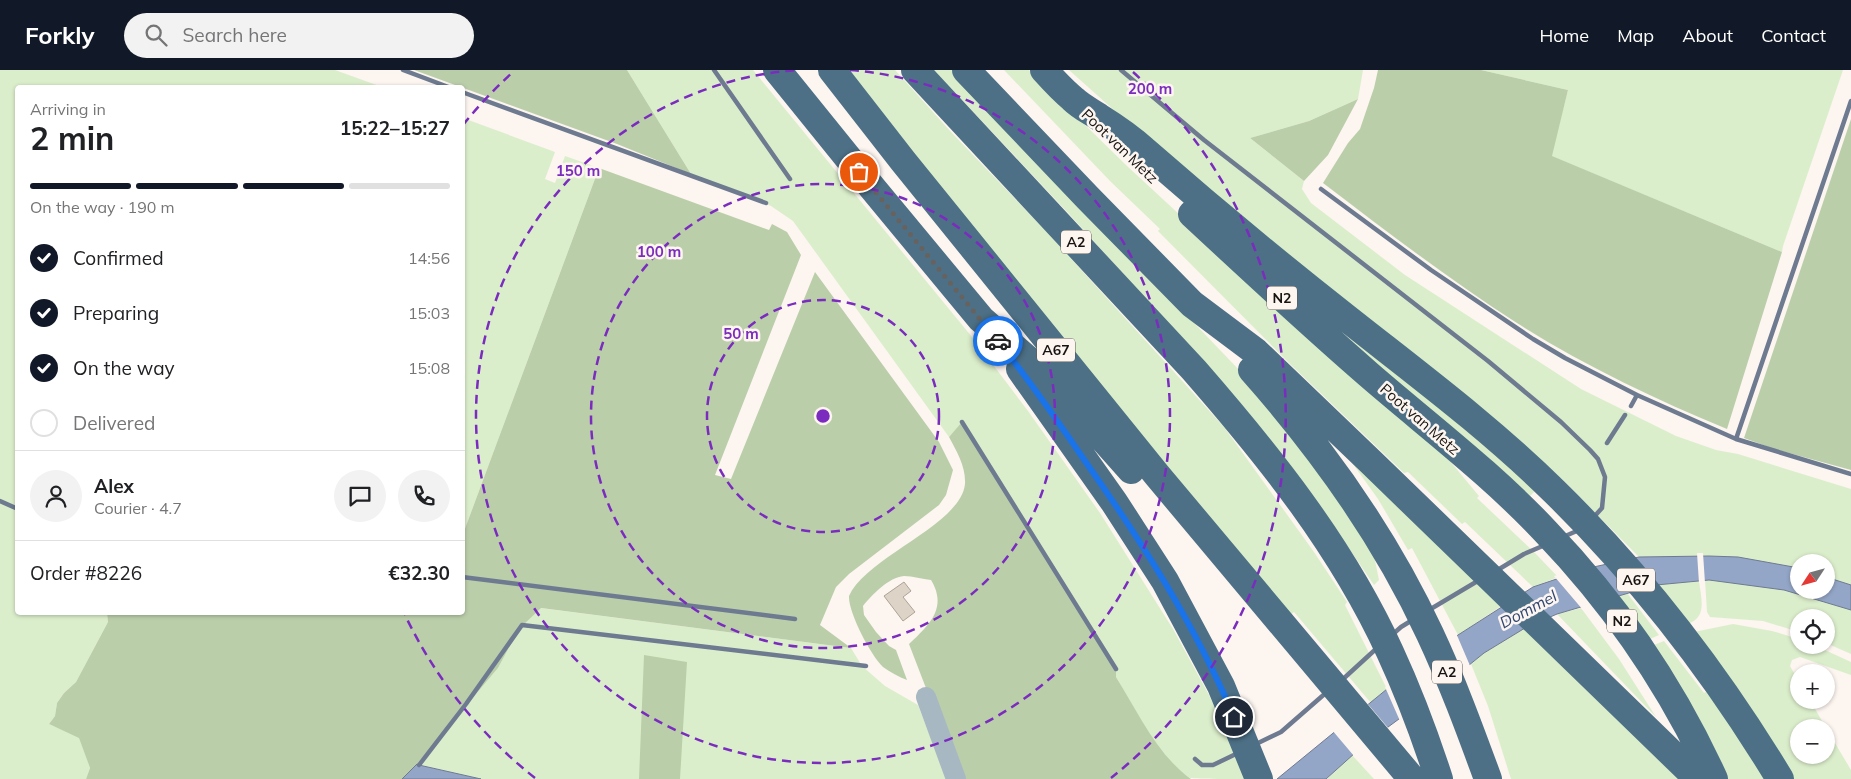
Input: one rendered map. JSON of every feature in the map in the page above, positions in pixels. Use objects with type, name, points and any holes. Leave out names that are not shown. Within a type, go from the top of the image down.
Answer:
[{"type":"highway","points":[[777,70],[981,320],[1044,402],[1140,540],[1174,597],[1221,686],[1259,779]]},
{"type":"highway","name":"A67","points":[[832,70],[903,161],[1157,474],[1412,779]]},
{"type":"highway","name":"A2","points":[[915,70],[1147,319],[1235,417],[1294,492],[1328,541],[1363,598],[1390,650],[1440,779]]},
{"type":"highway","name":"A2","points":[[966,70],[1192,304],[1307,435],[1332,467],[1397,569],[1430,632],[1488,779]]},
{"type":"highway","name":"N2","points":[[1044,70],[1074,101]]},
{"type":"highway","name":"A67","points":[[1074,101],[1127,135],[1338,312],[1431,383],[1484,427],[1552,489],[1586,523],[1656,603],[1712,678],[1780,779]]},
{"type":"highway","name":"Poot van Metz","points":[[1074,101],[1132,158],[1317,330],[1498,486],[1546,531],[1623,623],[1654,666],[1669,691],[1714,779]]},
{"type":"highway","points":[[1192,304],[1256,352],[1698,779]]},
{"type":"highway","points":[[981,320],[1049,378],[1228,579],[1284,626]]},
{"type":"street","points":[[926,697],[956,779]]},
{"type":"green space","points":[[0,70],[335,70],[376,85],[15,85],[15,615],[107,615],[108,622],[76,682],[64,693],[57,703],[55,716],[49,724],[79,737],[90,768],[86,779],[0,779]]},
{"type":"green space","points":[[414,70],[627,70],[691,174],[617,144],[465,89],[465,85],[455,85]]},
{"type":"green space","points":[[627,70],[753,70],[972,337],[1028,411],[1100,513],[1173,629],[1209,695],[1247,779],[1190,778],[1169,760],[1139,717],[1116,677],[1116,669],[963,422],[949,437],[793,221],[771,206],[691,174]]},
{"type":"green space","points":[[844,70],[895,70],[951,132],[1045,230],[1224,427],[1314,552],[1347,602],[1345,605],[1387,689],[1371,703],[1294,612],[1289,616]]},
{"type":"green space","points":[[934,70],[952,70],[1264,396],[1371,541],[1379,580],[1374,585],[1339,534],[1177,333]]},
{"type":"green space","points":[[1004,70],[1029,70],[1127,166],[1312,337],[1434,442],[1479,496],[1477,498],[1558,577],[1533,587],[1465,522],[1462,524],[1408,472],[1404,473],[1289,363],[1158,231],[1160,229],[1110,181]]},
{"type":"green space","points":[[1069,70],[1363,70],[1358,99],[1309,121],[1250,138],[1304,181],[1302,189],[1311,203],[1405,275],[1581,389],[1676,436],[1716,450],[1738,454],[1851,489],[1851,585],[1835,580],[1835,554],[1790,554],[1790,567],[1709,556],[1639,557],[1561,478],[1559,480],[1192,180]]},
{"type":"green space","points":[[1378,70],[1481,70],[1568,90],[1552,156],[1782,252],[1727,429],[1673,406],[1620,380],[1568,353],[1517,323],[1394,237],[1323,183],[1348,143],[1360,129]]},
{"type":"green space","points":[[1481,70],[1843,70],[1782,252],[1551,156],[1568,90]]},
{"type":"green space","points":[[1358,99],[1328,155],[1304,181],[1250,138],[1309,121]]},
{"type":"green space","points":[[465,119],[555,152],[545,179],[555,183],[565,156],[599,168],[465,529]]},
{"type":"green space","points":[[1851,119],[1851,470],[1774,449],[1744,438]]},
{"type":"green space","points":[[599,168],[769,230],[772,224],[787,232],[801,255],[715,475],[731,479],[815,272],[939,442],[953,470],[946,495],[939,505],[849,574],[836,587],[820,625],[851,648],[541,608],[519,629],[498,668],[417,764],[402,779],[86,779],[90,768],[79,738],[49,724],[55,716],[57,703],[64,693],[76,682],[108,622],[107,615],[465,615],[465,529]]},
{"type":"green space","points":[[1171,177],[1408,370],[1535,491],[1530,496],[1502,470],[1500,471],[1394,384]]},
{"type":"green space","points":[[962,422],[1116,669],[1116,677],[1149,732],[1168,758],[1191,779],[961,779],[909,644],[929,623],[937,608],[938,599],[931,580],[907,576],[898,577],[881,587],[863,606],[864,615],[876,632],[889,646],[896,650],[907,680],[883,667],[872,654],[856,623],[849,596],[859,582],[874,568],[931,527],[948,513],[960,499],[965,484],[964,472],[949,437]]},
{"type":"green space","points":[[1330,432],[1503,605],[1458,635],[1412,548],[1408,550],[1378,499]]},
{"type":"green space","points":[[1705,580],[1723,580],[1761,585],[1790,592],[1790,599],[1815,599],[1851,610],[1851,654],[1835,647],[1835,609],[1790,609],[1790,629],[1763,621],[1710,617],[1707,612]]},
{"type":"green space","points":[[1699,581],[1702,600],[1701,612],[1694,621],[1687,624],[1656,585]]},
{"type":"green space","points":[[1627,593],[1659,635],[1650,639],[1619,596]]},
{"type":"green space","points":[[540,608],[851,648],[862,666],[885,686],[918,705],[947,779],[481,779],[417,764],[498,668],[519,629]]},
{"type":"green space","points":[[1581,608],[1619,659],[1656,717],[1557,614]]},
{"type":"green space","points":[[1733,624],[1772,631],[1790,636],[1790,654],[1834,654],[1851,662],[1851,675],[1835,669],[1835,664],[1820,664],[1800,657],[1792,660],[1790,664],[1790,709],[1815,709],[1821,719],[1790,719],[1790,764],[1835,764],[1835,743],[1851,770],[1851,779],[1786,779],[1694,632]]},
{"type":"green space","points":[[1525,628],[1685,779],[1511,779],[1488,706],[1471,664],[1484,653]]},
{"type":"green space","points":[[1664,641],[1704,693],[1708,691],[1773,779],[1726,779],[1654,645]]},
{"type":"green space","points":[[644,655],[687,662],[680,779],[639,779]]},
{"type":"green space","points":[[1352,755],[1374,779],[1327,779]]},
{"type":"water","name":"Dommel","points":[[1639,557],[1738,557],[1790,566],[1790,592],[1709,580],[1656,585],[1557,614],[1525,628],[1484,653],[1437,691],[1365,744],[1326,779],[1277,779],[1387,689],[1458,635],[1533,587],[1589,568]]},
{"type":"water","points":[[1835,580],[1851,585],[1851,610],[1814,599],[1835,599]]},
{"type":"water","points":[[417,764],[419,765],[481,779],[402,779]]},
{"type":"pier","points":[[1697,553],[1703,553],[1705,583],[1699,583]]},
{"type":"pier","points":[[1588,566],[1620,598],[1583,610],[1554,576]]},
{"type":"pier","points":[[1456,633],[1471,668],[1400,721],[1385,687]]},
{"type":"pier","points":[[1367,703],[1389,729],[1354,756],[1332,730]]},
{"type":"building","points":[[904,582],[911,591],[903,597],[915,612],[903,621],[884,596]]},
{"type":"waterway","points":[[403,70],[443,85]]},
{"type":"waterway","points":[[714,70],[790,179]]},
{"type":"waterway","points":[[1121,70],[1204,140],[1488,361],[1561,422],[1598,459],[1605,477],[1602,508],[1592,519]]},
{"type":"waterway","points":[[465,93],[766,203]]},
{"type":"waterway","points":[[1736,439],[1851,101]]},
{"type":"waterway","points":[[1321,189],[1431,270],[1533,339],[1565,358],[1637,395],[1736,439],[1851,474]]},
{"type":"waterway","points":[[1631,406],[1637,395]]},
{"type":"waterway","points":[[1607,443],[1625,415]]},
{"type":"waterway","points":[[962,422],[1116,669]]},
{"type":"waterway","points":[[0,501],[15,508]]},
{"type":"waterway","points":[[1563,537],[1579,530]]},
{"type":"waterway","points":[[1496,571],[1524,554],[1545,545]]},
{"type":"waterway","points":[[465,577],[795,619]]},
{"type":"waterway","points":[[1429,610],[1481,579]]},
{"type":"waterway","points":[[1392,635],[1414,619]]},
{"type":"waterway","points":[[419,765],[466,704],[522,625],[866,666]]},
{"type":"waterway","points":[[1342,680],[1377,648]]},
{"type":"waterway","points":[[1254,745],[1281,732],[1328,691]]},
{"type":"waterway","points":[[1195,759],[1202,765],[1213,765],[1238,753]]},
{"type":"way so far","points":[[859,172],[998,341]]},
{"type":"route","points":[[998,341],[1054,416],[1140,540],[1187,620],[1221,686],[1234,717]]}]
